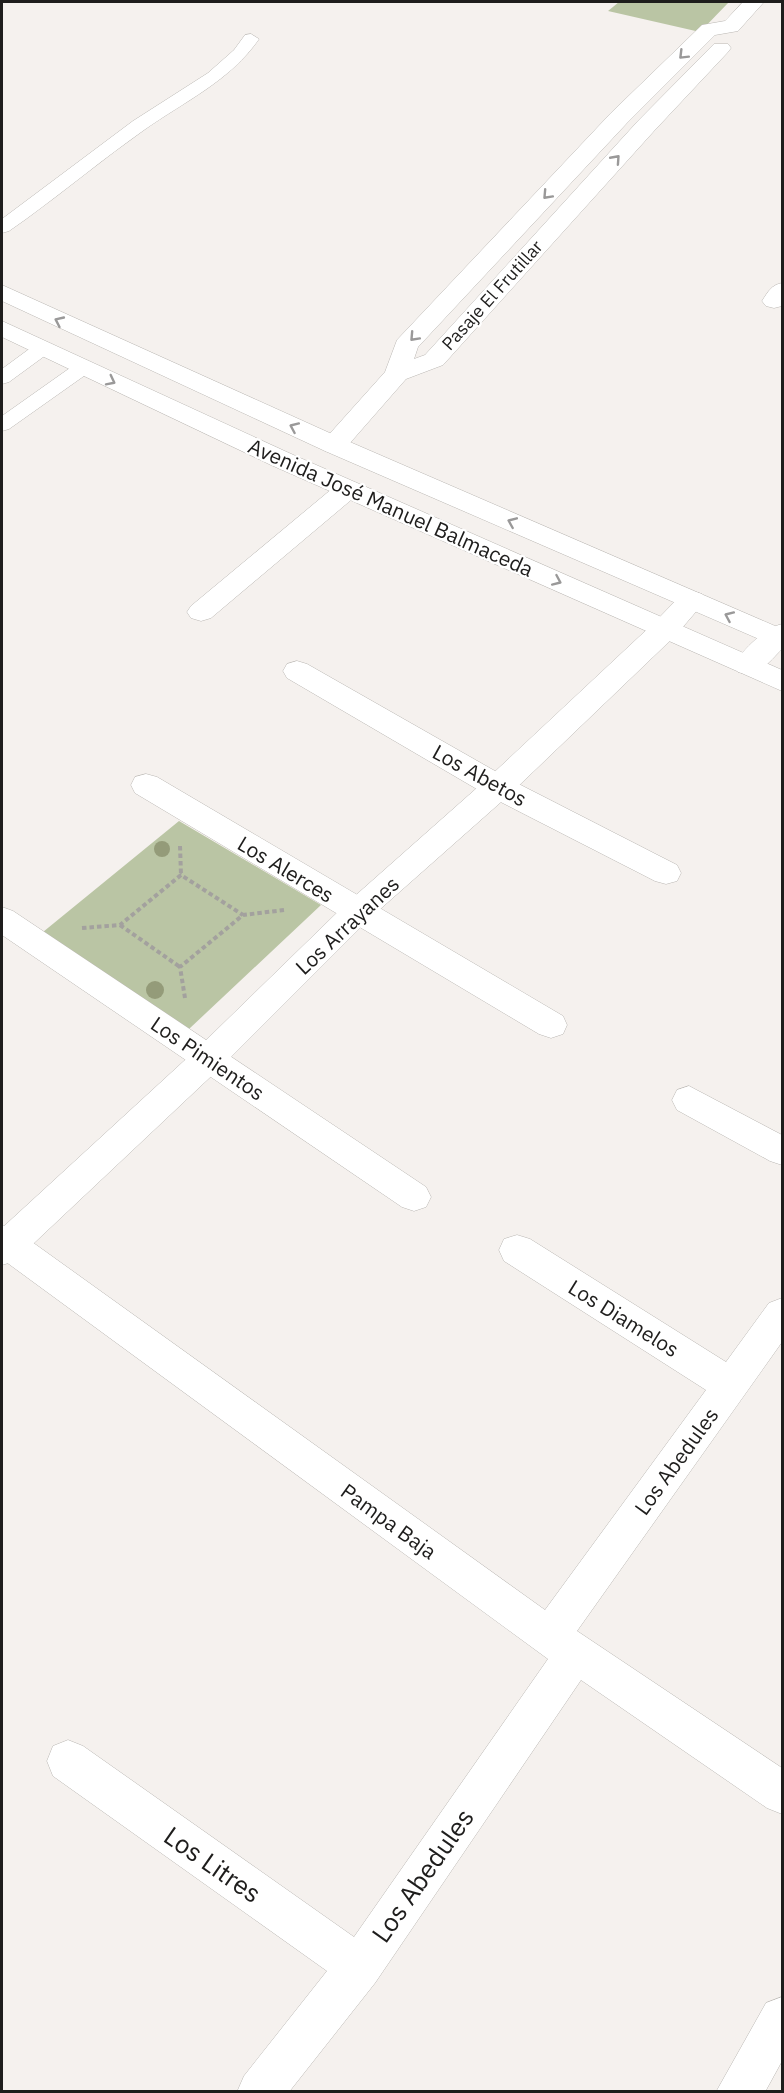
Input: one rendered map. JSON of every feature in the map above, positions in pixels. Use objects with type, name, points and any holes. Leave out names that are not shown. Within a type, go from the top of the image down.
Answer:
[{"type":"street","name":"Pasaje El Frutillar","points":[[334,445],[397,374],[406,345],[619,118],[709,30],[731,27],[753,2]]},
{"type":"street","name":"Pasaje El Frutillar","points":[[397,374],[434,360],[646,126],[732,37],[731,27]]},
{"type":"street","points":[[619,118],[646,126]]},
{"type":"street","name":"Pasaje El Frutillar","points":[[523,220],[553,228]]},
{"type":"street","name":"Avenida José Manuel Balmaceda","points":[[2,292],[164,369],[334,445],[781,637]]},
{"type":"street","name":"Avenida José Manuel Balmaceda","points":[[2,328],[348,489],[783,681]]},
{"type":"street","points":[[201,612],[348,489]]},
{"type":"street","name":"Los Arrayanes","points":[[4,1244],[209,1058],[358,911],[498,787],[666,628],[692,600]]},
{"type":"street","points":[[748,665],[781,637]]},
{"type":"street","name":"Los Abetos","points":[[297,672],[498,787],[666,873]]},
{"type":"street","name":"Los Alerces","points":[[146,785],[551,1025]]},
{"type":"street","name":"Los Pimientos","points":[[2,919],[414,1197]]},
{"type":"street","points":[[688,1100],[783,1151]]},
{"type":"street","name":"Pampa Baja","points":[[4,1244],[562,1645],[783,1793]]},
{"type":"street","name":"Los Diamelos","points":[[517,1250],[730,1385]]},
{"type":"street","name":"Los Abedules","points":[[260,2091],[358,1967],[730,1385],[783,1314]]},
{"type":"street","name":"Los Litres","points":[[68,1761],[358,1967]]},
{"type":"street","points":[[739,2091],[783,2019]]},
{"type":"lane","points":[[2,227],[53,192],[136,127],[222,74],[251,39]]},
{"type":"lane","points":[[2,378],[44,348]]},
{"type":"lane","points":[[2,425],[84,367]]},
{"type":"path","points":[[76,929],[120,925],[181,875],[243,915]]},
{"type":"path","points":[[180,968],[243,915],[287,909]]},
{"type":"path","points":[[120,925],[180,968],[186,1009]]},
{"type":"green space","points":[[619,2],[729,2],[700,32],[608,11]]},
{"type":"green space","points":[[179,821],[321,905],[189,1029],[43,932]]}]
